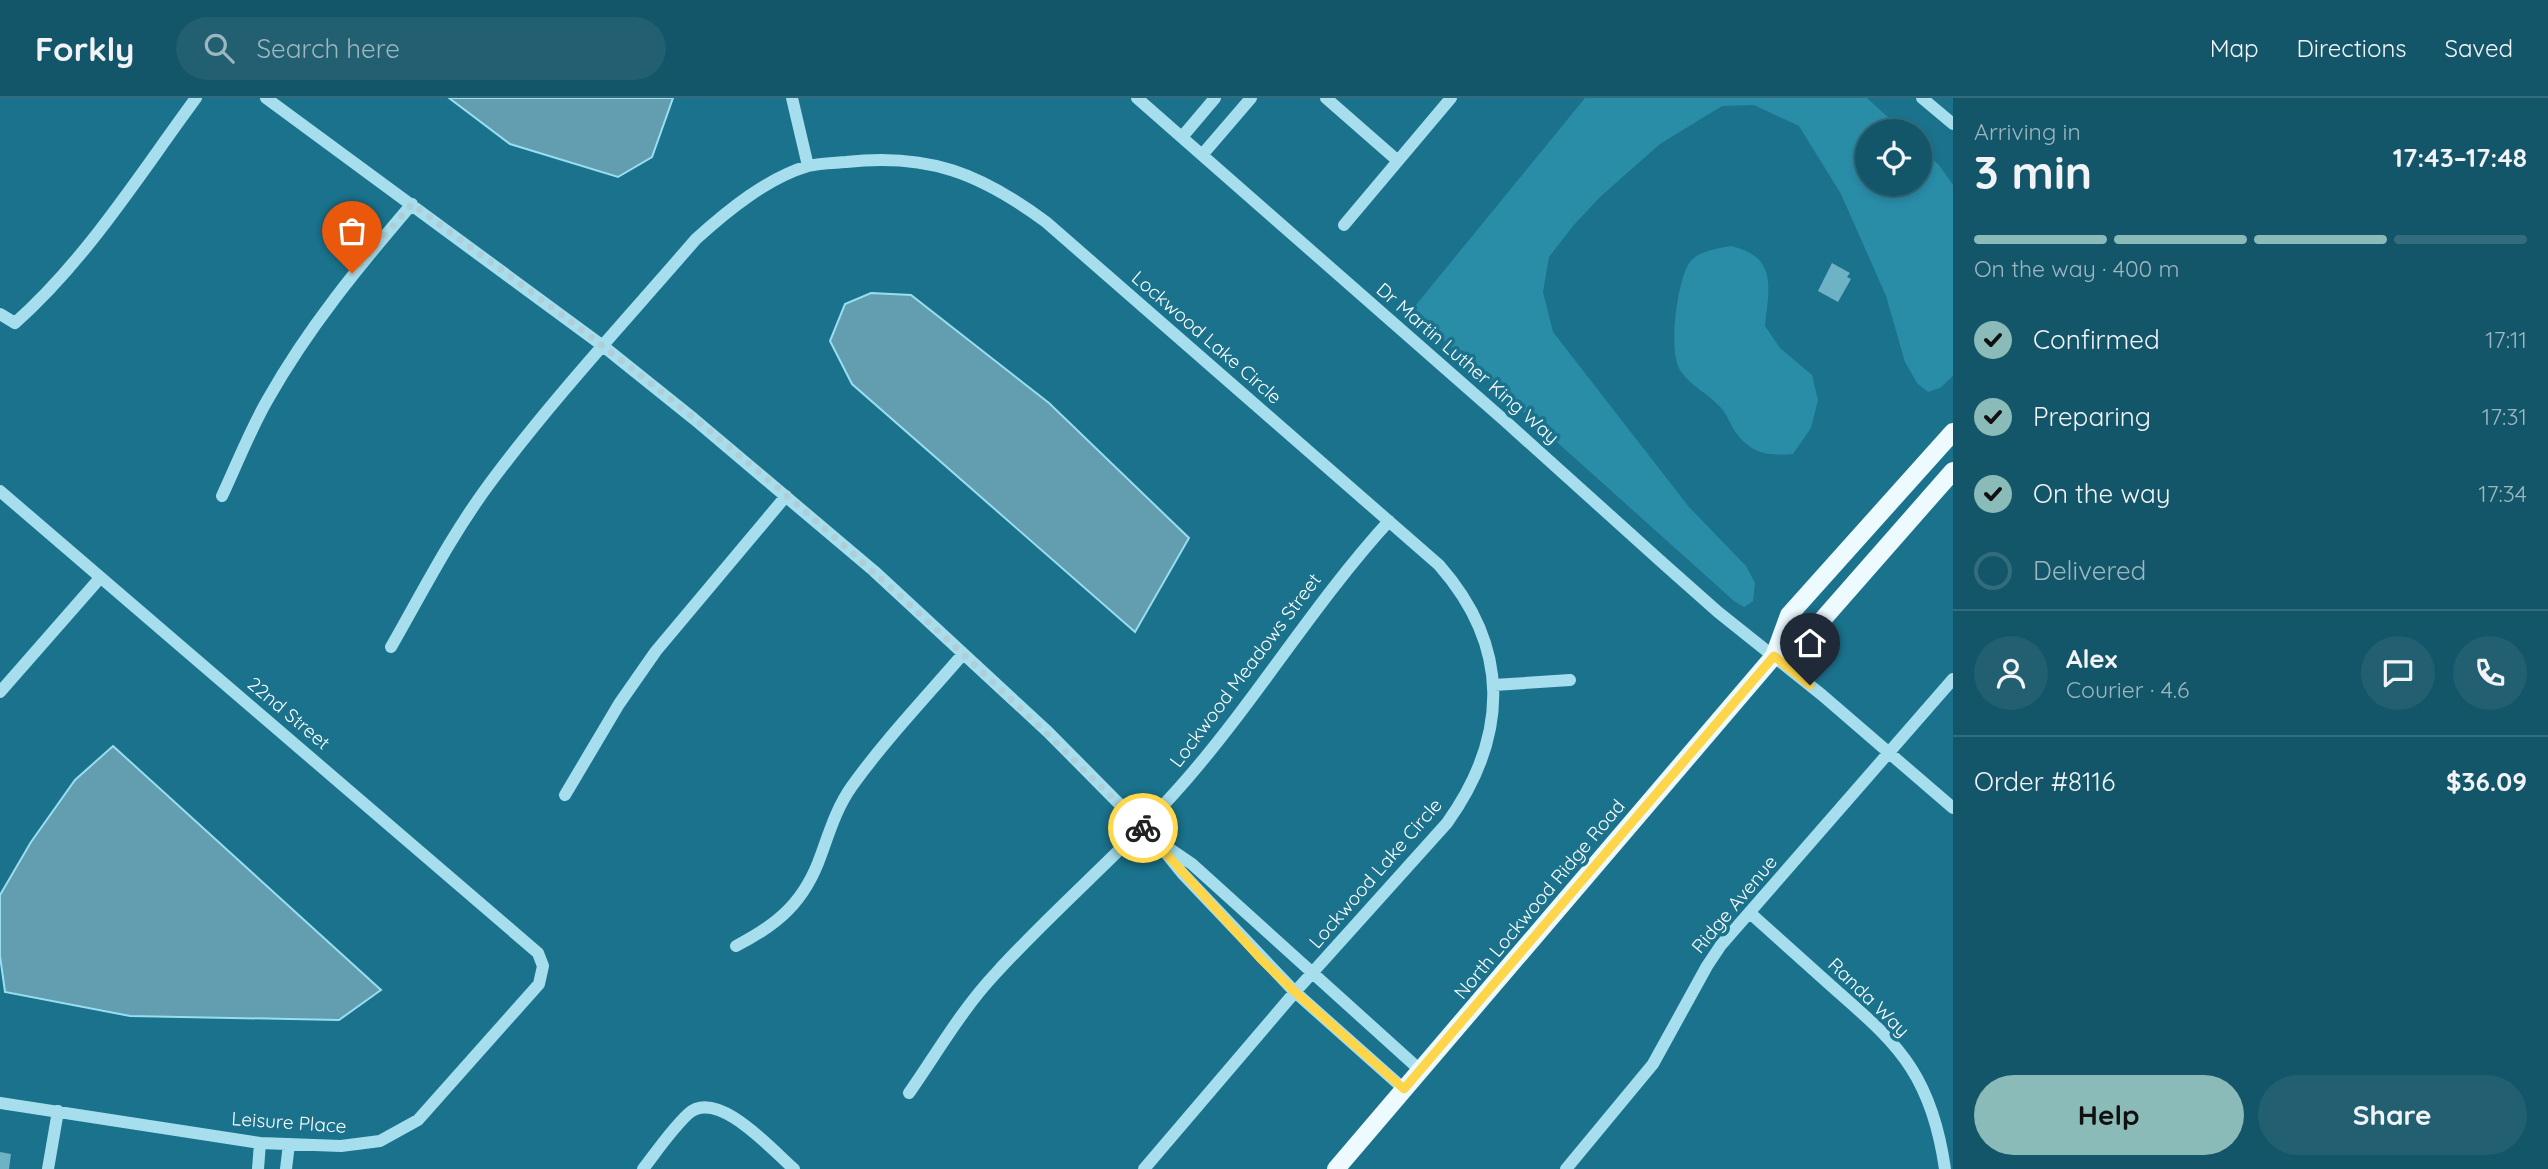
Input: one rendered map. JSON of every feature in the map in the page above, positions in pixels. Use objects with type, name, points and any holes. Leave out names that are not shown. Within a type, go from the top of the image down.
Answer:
[{"type":"main road","name":"North Lockwood Ridge Road","points":[[1774,656],[1789,615],[1953,432]]},
{"type":"main road","name":"North Lockwood Ridge Road","points":[[1336,1169],[1774,656],[1809,635],[1953,471]]},
{"type":"street","points":[[0,314],[15,323],[45,297],[71,268],[196,98]]},
{"type":"street","points":[[266,98],[603,346],[786,496],[1048,732],[1157,842],[1200,892],[1295,992],[1404,1089]]},
{"type":"street","points":[[792,98],[808,166]]},
{"type":"street","name":"Dr Martin Luther King Way","points":[[1137,98],[1718,612],[1953,808]]},
{"type":"street","points":[[1181,137],[1215,98]]},
{"type":"street","points":[[1202,155],[1251,98]]},
{"type":"street","points":[[1326,98],[1398,161]]},
{"type":"street","points":[[1344,225],[1451,98]]},
{"type":"street","points":[[1922,98],[1953,124]]},
{"type":"street","name":"Lockwood Lake Circle","points":[[391,646],[445,551],[488,485],[539,419],[696,239],[725,212],[774,182],[808,166],[876,159],[940,166],[966,174],[1013,198],[1086,257],[1439,565],[1465,597],[1477,621],[1488,652],[1494,685],[1490,736],[1480,767],[1466,796],[1447,822],[1295,992],[1143,1169]]},
{"type":"street","points":[[222,496],[267,401],[302,343],[352,273],[412,204]]},
{"type":"street","name":"22nd Street","points":[[0,491],[538,953],[543,971]]},
{"type":"street","points":[[565,795],[619,704],[656,651],[786,496]]},
{"type":"street","name":"Lockwood Meadows Street","points":[[909,1093],[973,1000],[995,973],[1142,827],[1215,746],[1332,588],[1389,521]]},
{"type":"street","points":[[0,692],[100,578]]},
{"type":"street","points":[[736,946],[766,930],[803,892],[821,856],[834,818],[853,785],[963,653]]},
{"type":"street","name":"Ridge Avenue","points":[[1566,1169],[1653,1064],[1707,966],[1953,679]]},
{"type":"street","points":[[1494,685],[1570,680]]},
{"type":"street","points":[[1157,842],[1192,864],[1420,1070]]},
{"type":"street","name":"Randa Way","points":[[1750,913],[1896,1047],[1912,1069],[1930,1106],[1937,1125],[1945,1169]]},
{"type":"street","name":"Leisure Place","points":[[0,1103],[260,1143],[354,1146],[380,1141],[409,1127],[437,1100],[539,984],[543,971]]},
{"type":"street","points":[[643,1169],[689,1112],[704,1106],[721,1110],[739,1121],[794,1169]]},
{"type":"street","points":[[48,1169],[58,1111]]},
{"type":"street","points":[[258,1169],[260,1143]]},
{"type":"street","points":[[285,1169],[289,1144]]},
{"type":"shaded area","points":[[449,98],[673,98],[652,157],[618,177],[510,144]]},
{"type":"shaded area","points":[[1585,98],[1867,98],[1890,119],[1855,119],[1855,196],[1932,196],[1932,158],[1953,185],[1953,376],[1940,388],[1928,392],[1917,383],[1905,362],[1886,296],[1841,194],[1799,126],[1754,105],[1722,106],[1660,144],[1600,197],[1549,257],[1543,292],[1553,332],[1689,507],[1746,566],[1755,583],[1753,601],[1744,607],[1734,601],[1411,311]]},
{"type":"shaded area","points":[[1731,246],[1746,251],[1763,266],[1768,286],[1765,326],[1780,348],[1812,375],[1818,400],[1811,428],[1793,454],[1768,454],[1748,445],[1736,433],[1718,404],[1684,376],[1676,361],[1675,318],[1680,287],[1688,265],[1701,254]]},
{"type":"shaded area","points":[[871,293],[911,295],[1049,403],[1189,538],[1135,632],[852,384],[830,341],[845,304]]},
{"type":"shaded area","points":[[113,746],[381,990],[339,1020],[130,1016],[5,992],[0,956],[0,895],[31,842],[75,780]]},
{"type":"building","points":[[1832,263],[1850,273],[1847,277],[1851,279],[1838,302],[1818,291]]},
{"type":"building","points":[[0,1152],[11,1154],[9,1169],[0,1169]]},
{"type":"way so far","points":[[352,273],[412,204],[603,346],[874,571],[1048,732],[1143,828]]},
{"type":"route","points":[[1143,828],[1260,958],[1404,1089],[1774,656],[1810,685]]}]
